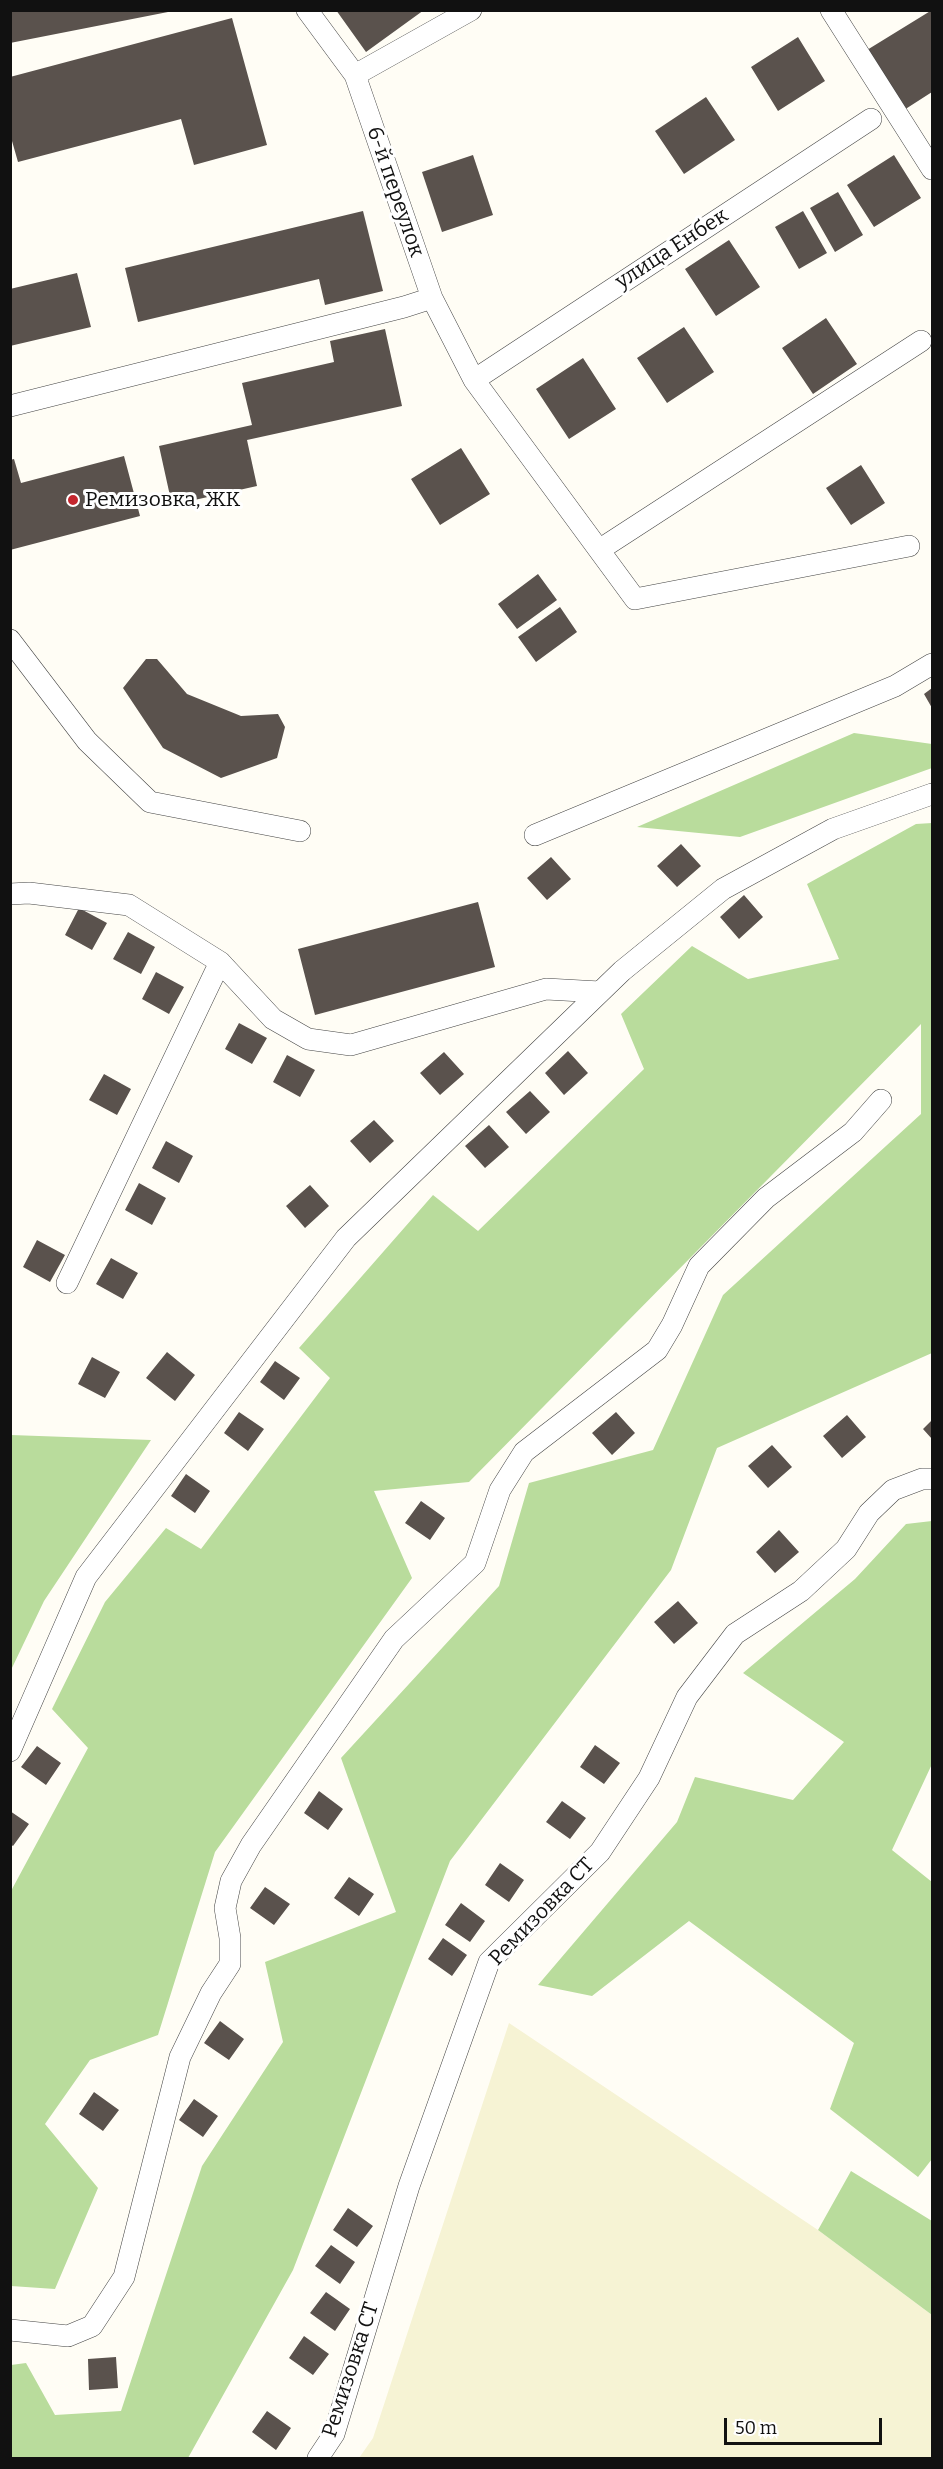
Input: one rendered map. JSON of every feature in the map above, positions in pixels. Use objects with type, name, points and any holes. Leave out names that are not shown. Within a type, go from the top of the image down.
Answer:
[{"type":"street","name":"6-й переулок","points":[[307,10],[355,75],[432,298],[474,380],[635,599],[909,546]]},
{"type":"street","points":[[355,75],[471,10]]},
{"type":"street","points":[[831,10],[933,168]]},
{"type":"street","name":"улица Енбек","points":[[474,380],[871,119]]},
{"type":"street","points":[[10,406],[404,308],[432,298]]},
{"type":"street","points":[[599,550],[921,341]]},
{"type":"street","points":[[10,640],[87,741],[150,802],[300,831]]},
{"type":"street","points":[[535,835],[895,686],[933,664]]},
{"type":"street","points":[[10,1751],[86,1577],[346,1238],[622,971],[723,889],[833,829],[933,794]]},
{"type":"street","points":[[10,894],[29,893],[129,905],[220,962],[273,1019],[308,1039],[351,1045],[546,989],[600,992]]},
{"type":"street","points":[[67,1283],[220,962]]},
{"type":"street","points":[[10,2330],[68,2336],[92,2326],[124,2277],[180,2057],[211,1993],[230,1964],[230,1938],[225,1908],[231,1881],[251,1845],[394,1639],[475,1563],[500,1490],[524,1452],[657,1350],[672,1325],[699,1266],[766,1198],[853,1132],[881,1100]]},
{"type":"street","name":"Ремизовка СТ","points":[[318,2458],[334,2434],[409,2186],[489,1962],[600,1852],[649,1778],[687,1696],[735,1634],[801,1591],[846,1549],[869,1513],[893,1490],[922,1479],[933,1479]]},
{"type":"shaded area","points":[[509,2023],[818,2230],[932,2315],[932,2458],[359,2458],[373,2438]]},
{"type":"green space","points":[[854,733],[932,744],[932,768],[740,837],[637,827]]},
{"type":"green space","points":[[932,823],[932,1353],[717,1448],[671,1570],[450,1861],[293,2270],[188,2458],[11,2458],[11,2365],[26,2363],[55,2415],[121,2411],[202,2166],[283,2042],[265,1962],[396,1912],[341,1758],[499,1586],[529,1483],[653,1450],[723,1295],[921,1114],[921,1024],[469,1482],[374,1491],[412,1578],[215,1852],[158,2035],[90,2060],[45,2124],[98,2188],[55,2289],[11,2286],[11,1891],[88,1748],[52,1709],[105,1602],[166,1528],[201,1549],[330,1378],[299,1348],[433,1195],[478,1231],[644,1069],[621,1014],[692,946],[748,979],[839,959],[807,884],[916,824]]},
{"type":"green space","points":[[11,1435],[151,1440],[44,1601],[11,1670]]},
{"type":"green space","points":[[932,1521],[932,1764],[892,1850],[932,1882],[932,2159],[918,2177],[830,2109],[854,2043],[689,1921],[592,1996],[538,1985],[677,1822],[695,1777],[793,1800],[844,1742],[743,1673],[855,1579],[906,1524]]},
{"type":"green space","points":[[851,2171],[932,2221],[932,2315],[818,2230]]},
{"type":"building","points":[[10,10],[168,10],[168,12],[10,43]]},
{"type":"building","points":[[336,10],[424,10],[366,52]]},
{"type":"building","points":[[932,10],[932,92],[904,110],[867,50]]},
{"type":"building","points":[[232,18],[267,145],[194,165],[181,119],[18,162],[10,134],[10,77]]},
{"type":"building","points":[[798,37],[825,81],[778,111],[751,67]]},
{"type":"building","points":[[706,97],[735,140],[684,174],[655,131]]},
{"type":"building","points":[[473,155],[493,215],[442,232],[422,172]]},
{"type":"building","points":[[894,155],[921,198],[874,227],[847,185]]},
{"type":"building","points":[[838,192],[863,235],[835,252],[810,208]]},
{"type":"building","points":[[363,211],[383,291],[325,305],[319,279],[138,322],[125,268]]},
{"type":"building","points":[[803,211],[827,253],[799,269],[775,227]]},
{"type":"building","points":[[729,240],[760,287],[716,316],[685,269]]},
{"type":"building","points":[[77,273],[91,327],[10,346],[10,289]]},
{"type":"building","points":[[826,318],[857,364],[813,394],[782,348]]},
{"type":"building","points":[[684,327],[714,372],[667,403],[637,358]]},
{"type":"building","points":[[385,329],[402,406],[247,440],[257,486],[172,505],[159,446],[252,425],[242,383],[334,362],[330,341]]},
{"type":"building","points":[[583,358],[616,409],[569,439],[536,389]]},
{"type":"building","points":[[461,448],[490,494],[440,525],[411,479]]},
{"type":"building","name":"Ремизовка, ЖК","points":[[124,456],[140,516],[10,550],[10,460],[14,459],[21,483]]},
{"type":"building","points":[[861,465],[885,503],[851,525],[826,488]]},
{"type":"building","points":[[538,574],[557,600],[517,629],[498,604]]},
{"type":"building","points":[[560,607],[577,632],[536,662],[518,637]]},
{"type":"building","points":[[146,659],[157,659],[187,694],[241,716],[278,714],[285,727],[277,758],[221,778],[163,748],[123,688]]},
{"type":"building","points":[[932,688],[932,708],[924,694]]},
{"type":"building","points":[[681,844],[701,866],[677,887],[657,866]]},
{"type":"building","points":[[551,857],[571,879],[547,900],[527,878]]},
{"type":"building","points":[[744,895],[763,917],[739,939],[720,917]]},
{"type":"building","points":[[478,902],[495,967],[315,1015],[298,949]]},
{"type":"building","points":[[79,908],[107,923],[92,950],[65,935]]},
{"type":"building","points":[[128,932],[155,947],[141,974],[113,959]]},
{"type":"building","points":[[156,972],[184,987],[169,1014],[142,999]]},
{"type":"building","points":[[239,1023],[267,1038],[252,1064],[225,1049]]},
{"type":"building","points":[[568,1051],[588,1073],[564,1095],[545,1073]]},
{"type":"building","points":[[444,1052],[464,1074],[440,1095],[420,1073]]},
{"type":"building","points":[[287,1055],[315,1070],[300,1097],[273,1082]]},
{"type":"building","points":[[104,1074],[131,1089],[117,1115],[89,1100]]},
{"type":"building","points":[[530,1091],[550,1112],[526,1134],[506,1112]]},
{"type":"building","points":[[374,1120],[394,1141],[370,1163],[350,1141]]},
{"type":"building","points":[[489,1125],[509,1147],[485,1168],[465,1146]]},
{"type":"building","points":[[166,1141],[193,1156],[179,1183],[152,1168]]},
{"type":"building","points":[[139,1183],[166,1198],[152,1225],[125,1210]]},
{"type":"building","points":[[310,1185],[329,1206],[305,1228],[286,1206]]},
{"type":"building","points":[[37,1240],[65,1255],[50,1282],[23,1267]]},
{"type":"building","points":[[111,1258],[138,1273],[123,1299],[96,1284]]},
{"type":"building","points":[[167,1352],[195,1375],[175,1401],[146,1378]]},
{"type":"building","points":[[92,1357],[120,1372],[105,1398],[78,1384]]},
{"type":"building","points":[[275,1361],[300,1378],[284,1400],[260,1382]]},
{"type":"building","points":[[239,1412],[264,1429],[248,1451],[224,1433]]},
{"type":"building","points":[[616,1412],[635,1433],[612,1455],[592,1433]]},
{"type":"building","points":[[847,1415],[866,1437],[842,1458],[823,1436]]},
{"type":"building","points":[[932,1420],[932,1439],[923,1429]]},
{"type":"building","points":[[772,1445],[792,1467],[768,1488],[748,1466]]},
{"type":"building","points":[[186,1474],[210,1491],[195,1513],[171,1496]]},
{"type":"building","points":[[421,1501],[445,1518],[430,1540],[405,1523]]},
{"type":"building","points":[[779,1530],[799,1552],[775,1573],[756,1552]]},
{"type":"building","points":[[678,1601],[698,1623],[674,1644],[654,1622]]},
{"type":"building","points":[[595,1745],[620,1763],[604,1784],[580,1767]]},
{"type":"building","points":[[37,1746],[61,1763],[46,1785],[21,1767]]},
{"type":"building","points":[[319,1791],[343,1809],[328,1830],[304,1813]]},
{"type":"building","points":[[562,1801],[586,1818],[570,1839],[546,1822]]},
{"type":"building","points":[[10,1811],[29,1824],[13,1846],[10,1844]]},
{"type":"building","points":[[500,1863],[524,1880],[509,1902],[485,1885]]},
{"type":"building","points":[[349,1877],[374,1894],[359,1916],[334,1898]]},
{"type":"building","points":[[265,1887],[290,1904],[274,1925],[250,1908]]},
{"type":"building","points":[[461,1903],[485,1921],[470,1942],[445,1925]]},
{"type":"building","points":[[443,1938],[467,1955],[452,1976],[428,1959]]},
{"type":"building","points":[[220,2021],[244,2039],[229,2060],[204,2043]]},
{"type":"building","points":[[94,2092],[119,2110],[103,2131],[79,2114]]},
{"type":"building","points":[[194,2099],[218,2116],[203,2137],[179,2120]]},
{"type":"building","points":[[348,2208],[373,2226],[357,2247],[333,2230]]},
{"type":"building","points":[[331,2245],[355,2262],[340,2284],[315,2266]]},
{"type":"building","points":[[326,2292],[350,2309],[335,2331],[310,2313]]},
{"type":"building","points":[[304,2336],[329,2354],[313,2375],[289,2358]]},
{"type":"building","points":[[116,2357],[118,2388],[89,2390],[88,2359]]},
{"type":"building","points":[[267,2411],[291,2428],[276,2450],[252,2432]]},
{"type":"place","name":"Ремизовка, ЖК","points":[[73,500]]}]
